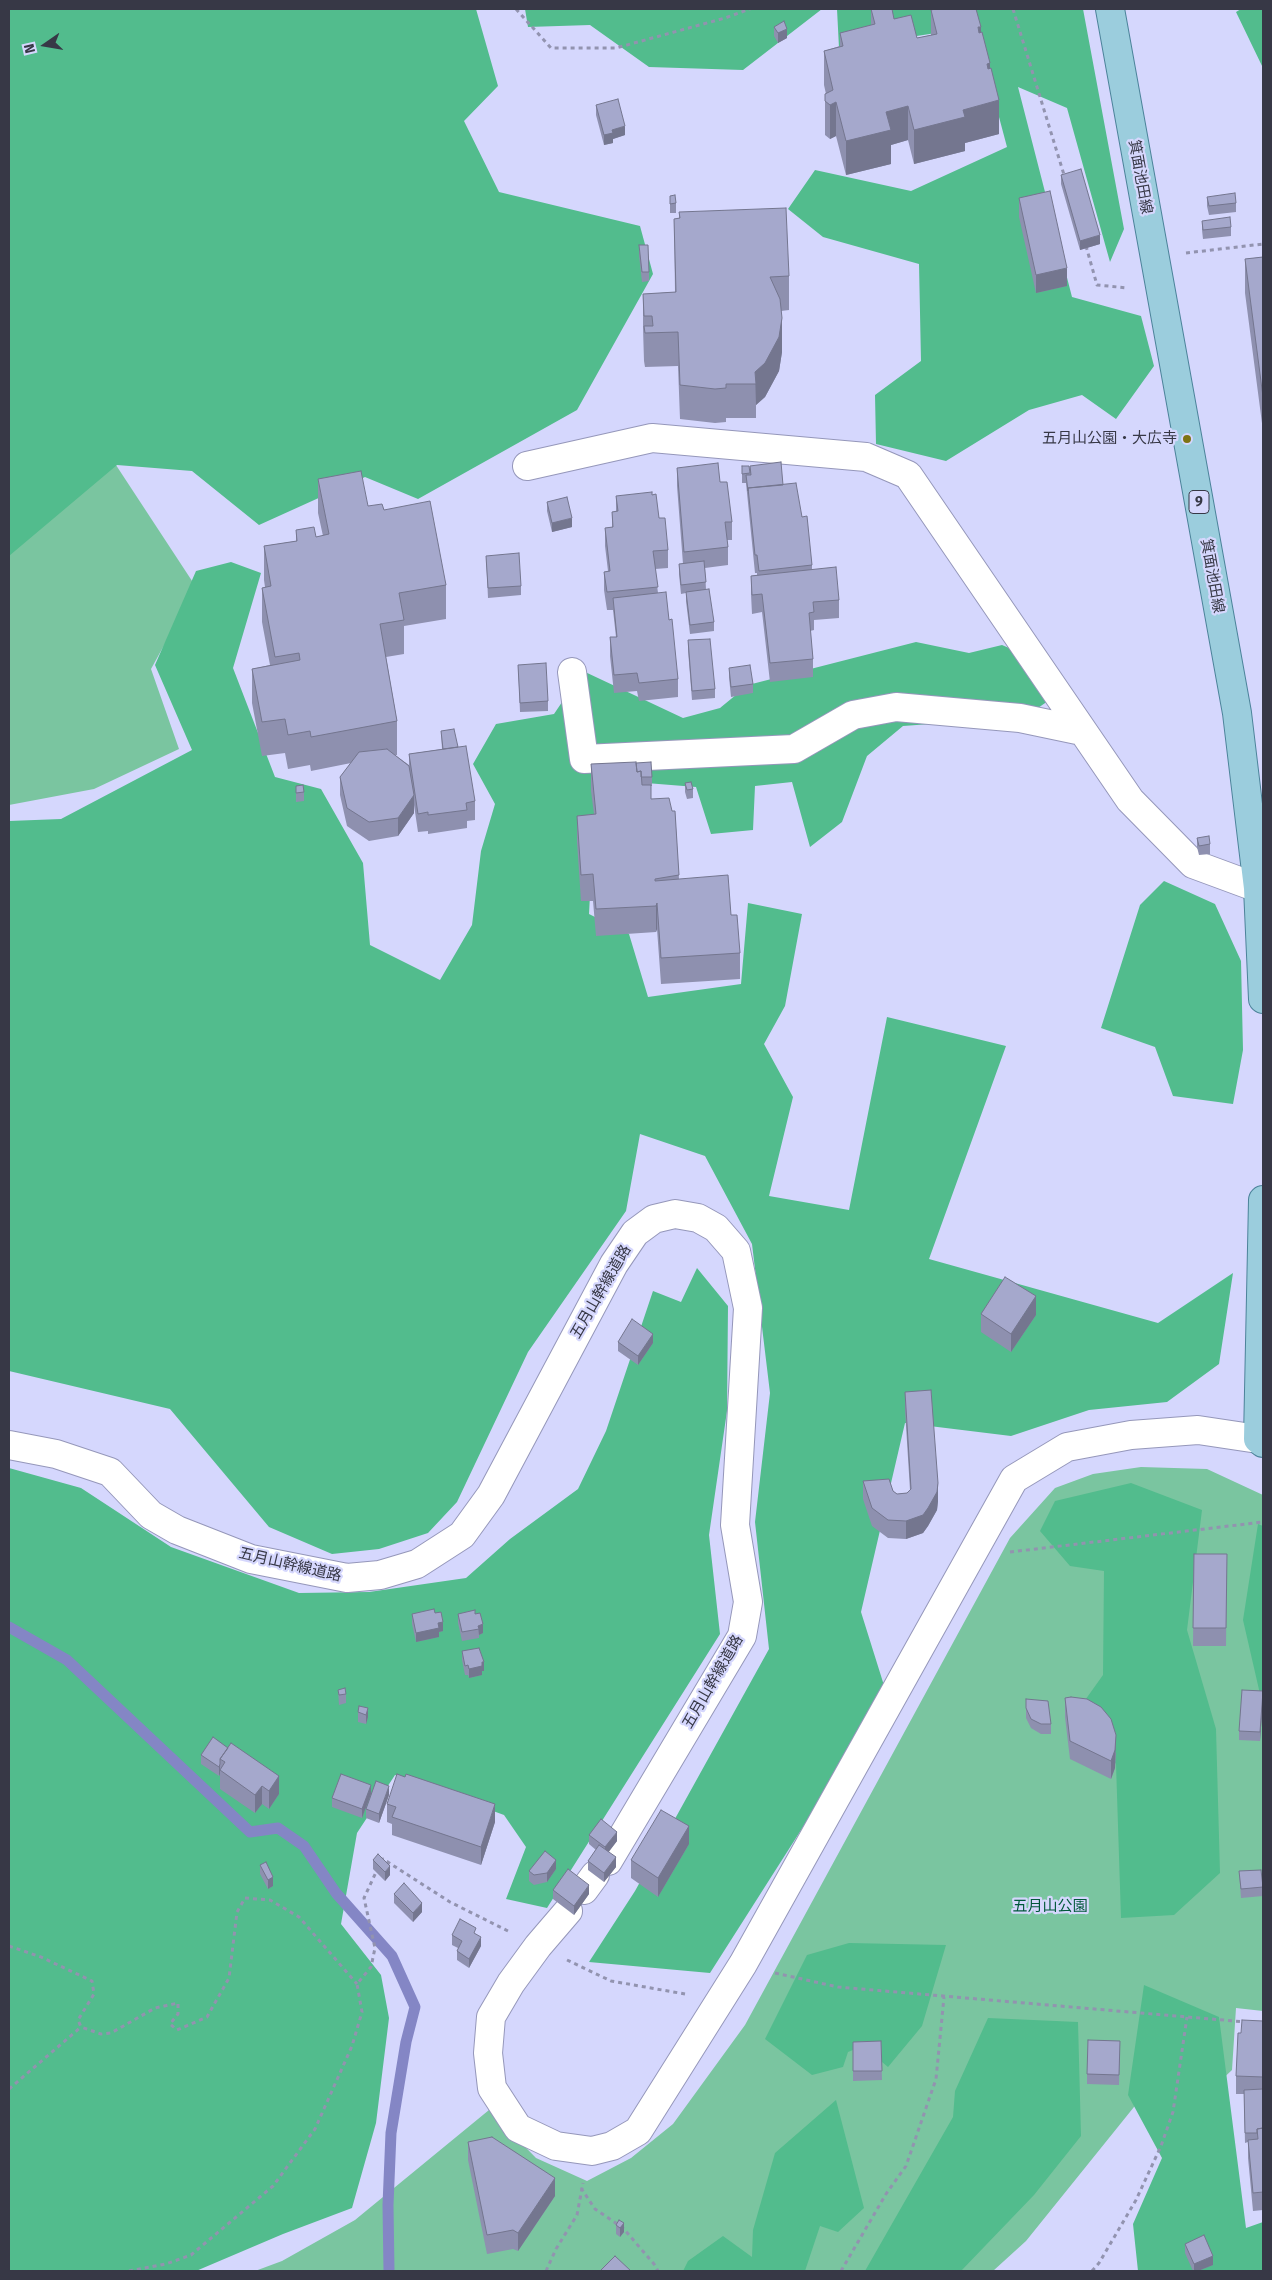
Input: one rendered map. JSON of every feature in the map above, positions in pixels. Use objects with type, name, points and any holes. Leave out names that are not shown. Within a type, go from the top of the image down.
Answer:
[{"type":"main road","name":"箕面池田線","points":[[1110,9],[1237,713],[1258,888],[1263,999]]},
{"type":"main road","points":[[1261,1441],[1263,1200]]},
{"type":"street","points":[[526,466],[652,438],[866,457],[908,475],[1130,800],[1193,864],[1258,888]]},
{"type":"street","points":[[572,672],[584,759],[794,749],[853,716],[896,707],[1020,718],[1082,731]]},
{"type":"street","name":"五月山幹線道路","points":[[9,1445],[56,1454],[110,1472],[150,1515],[176,1530],[251,1559],[347,1578],[380,1575],[417,1564],[462,1535],[491,1495],[614,1264],[635,1233],[654,1219],[676,1214],[698,1218],[716,1228],[736,1251],[748,1308],[735,1526],[748,1602],[742,1636],[589,1884],[538,1946],[511,1983],[491,2016],[488,2053],[492,2088],[518,2128],[556,2146],[592,2151]]},
{"type":"street","points":[[592,2151],[612,2146],[638,2131],[720,2001],[743,1964],[1014,1479],[1067,1447],[1131,1435],[1198,1430],[1261,1441]]},
{"type":"path","points":[[516,9],[551,48],[616,48],[725,18],[750,9]]},
{"type":"path","points":[[1014,9],[1066,180]]},
{"type":"path","points":[[1083,237],[1097,285],[1136,288]]},
{"type":"path","points":[[1181,254],[1263,244]]},
{"type":"path","points":[[972,1556],[1263,1522]]},
{"type":"path","points":[[357,1984],[371,1967],[375,1948],[364,1898],[383,1858],[450,1902],[611,1981],[720,2001]]},
{"type":"path","points":[[9,1946],[41,1957],[92,1980],[94,1994],[78,2020],[81,2027],[101,2034],[111,2033],[155,2008],[178,2003],[178,2014],[170,2024],[177,2030],[207,2017],[230,1978],[237,1912],[245,1898],[270,1900],[299,1918],[357,1984],[362,2012],[352,2046],[315,2129],[273,2186],[191,2255],[166,2264],[129,2271]]},
{"type":"path","points":[[743,1964],[838,1987],[893,1991],[944,1998],[1253,2023]]},
{"type":"path","points":[[841,2271],[886,2194],[906,2166],[936,2079],[944,1998]]},
{"type":"path","points":[[1092,2271],[1099,2263],[1136,2200],[1161,2146],[1173,2112],[1187,2017]]},
{"type":"path","points":[[9,2089],[81,2027]]},
{"type":"path","points":[[546,2271],[556,2249],[577,2215],[581,2188],[592,2151]]},
{"type":"path","points":[[581,2188],[595,2209],[623,2228],[658,2271]]},
{"type":"green space","points":[[9,9],[476,9],[498,86],[464,121],[499,192],[640,226],[653,274],[577,410],[418,499],[365,477],[259,525],[192,471],[117,465],[9,556]]},
{"type":"green space","points":[[525,9],[822,9],[743,70],[649,67],[590,25],[528,27]]},
{"type":"green space","points":[[837,9],[1083,9],[1124,229],[1110,262],[1067,108],[1018,87],[1072,297],[1141,316],[1154,366],[1116,419],[1082,395],[1029,410],[946,461],[876,444],[875,395],[921,361],[919,264],[823,237],[788,209],[815,170],[911,191],[1007,147],[975,27],[839,48]]},
{"type":"green space","points":[[1241,9],[1263,9],[1263,68],[1236,12]]},
{"type":"green space","points":[[112,459],[196,587],[151,669],[179,749],[94,789],[9,805],[9,536]]},
{"type":"green space","points":[[231,562],[261,573],[233,668],[275,777],[321,789],[363,863],[370,945],[440,980],[472,925],[481,851],[495,804],[473,764],[496,724],[554,714],[583,671],[683,718],[720,708],[748,685],[916,642],[969,653],[1002,645],[1030,657],[1048,701],[1025,717],[903,726],[867,756],[842,822],[810,847],[792,782],[755,786],[753,830],[711,834],[696,787],[596,779],[589,914],[629,934],[648,997],[741,984],[748,903],[802,914],[785,1006],[764,1044],[793,1097],[769,1196],[849,1210],[887,1017],[1006,1046],[929,1259],[1158,1323],[1233,1273],[1219,1364],[1167,1402],[1089,1410],[1011,1436],[905,1423],[861,1612],[887,1695],[710,1973],[589,1962],[635,1891],[769,1649],[755,1522],[770,1393],[752,1244],[705,1156],[640,1134],[626,1211],[528,1352],[457,1502],[428,1533],[379,1549],[332,1554],[269,1527],[170,1409],[9,1371],[9,821],[61,819],[192,750],[155,665],[196,571]]},
{"type":"green space","points":[[1164,881],[1215,904],[1241,961],[1243,1050],[1233,1104],[1173,1096],[1155,1047],[1101,1028],[1140,905]]},
{"type":"green space","points":[[697,1268],[728,1306],[727,1411],[709,1535],[720,1634],[547,1908],[506,1899],[526,1847],[504,1815],[395,1775],[357,1833],[341,1924],[381,1975],[389,2018],[376,2123],[352,2208],[283,2234],[196,2271],[9,2271],[9,1468],[81,1488],[171,1547],[299,1593],[369,1592],[466,1578],[510,1539],[578,1489],[606,1431],[653,1291],[681,1302]]},
{"type":"green space","name":"五月山公園","points":[[1141,1467],[1207,1469],[1263,1495],[1263,2011],[1236,2008],[1232,2070],[1198,2102],[1138,2102],[1026,2241],[993,2271],[255,2271],[282,2261],[355,2220],[489,2110],[536,2158],[587,2181],[631,2158],[673,2124],[745,2025],[1010,1538],[1055,1488],[1093,1474]]},
{"type":"green space","points":[[1131,1483],[1202,1510],[1187,1630],[1216,1729],[1220,1873],[1174,1915],[1121,1918],[1116,1764],[1078,1710],[1103,1675],[1104,1571],[1070,1566],[1040,1531],[1055,1501]]},
{"type":"green space","points":[[1258,1524],[1263,1526],[1263,1707],[1243,1620]]},
{"type":"green space","points":[[849,1943],[946,1945],[922,2026],[888,2067],[863,2046],[848,2052],[843,2067],[812,2075],[765,2039],[807,1955]]},
{"type":"green space","points":[[1144,1985],[1219,2017],[1246,2228],[1263,2222],[1263,2271],[1138,2271],[1133,2224],[1162,2158],[1128,2095]]},
{"type":"green space","points":[[988,2018],[1078,2022],[1081,2136],[1034,2195],[961,2271],[865,2271],[953,2117],[955,2091]]},
{"type":"green space","points":[[836,2100],[864,2208],[838,2232],[820,2226],[805,2271],[683,2271],[688,2261],[723,2236],[752,2257],[753,2230],[775,2153]]},
{"type":"building","points":[[871,9],[892,9],[894,19],[911,15],[917,38],[937,34],[931,10],[976,9],[981,27],[978,27],[979,33],[982,32],[990,63],[987,64],[988,69],[991,68],[999,100],[963,110],[965,117],[914,130],[908,106],[886,112],[891,130],[846,141],[836,102],[830,105],[825,101],[825,94],[833,90],[824,51],[843,46],[840,33],[875,24]]},
{"type":"building","points":[[784,21],[787,29],[778,33],[774,27]]},
{"type":"building","points":[[618,99],[625,126],[612,130],[613,133],[604,135],[596,105]]},
{"type":"building","points":[[1081,169],[1100,235],[1080,241],[1061,175]]},
{"type":"building","points":[[1050,191],[1067,268],[1036,275],[1019,198]]},
{"type":"building","points":[[1235,193],[1236,203],[1209,206],[1207,197]]},
{"type":"building","points":[[675,195],[676,203],[670,204],[670,196]]},
{"type":"building","points":[[786,208],[789,276],[770,277],[780,299],[782,318],[779,337],[765,363],[755,372],[756,384],[726,384],[726,388],[715,389],[680,385],[678,332],[645,333],[644,326],[653,326],[652,316],[644,316],[643,294],[676,292],[674,219],[680,218],[679,212]]},
{"type":"building","points":[[1230,217],[1231,227],[1203,230],[1202,221]]},
{"type":"building","points":[[639,245],[648,245],[649,272],[642,272]]},
{"type":"building","points":[[1263,257],[1263,397],[1245,259]]},
{"type":"building","points":[[781,462],[783,485],[748,488],[748,491],[746,475],[751,475],[750,466]]},
{"type":"building","points":[[718,463],[720,482],[727,482],[732,522],[725,522],[728,547],[684,552],[677,468]]},
{"type":"building","points":[[742,466],[749,466],[750,473],[742,474]]},
{"type":"building","points":[[361,471],[368,506],[382,504],[384,510],[430,501],[446,585],[399,593],[404,620],[380,624],[397,721],[311,737],[310,731],[288,735],[285,719],[262,722],[252,669],[300,660],[299,653],[275,657],[262,588],[271,586],[264,546],[297,541],[296,530],[314,527],[316,537],[329,534],[318,479]]},
{"type":"building","points":[[796,483],[802,517],[807,516],[812,565],[759,571],[757,555],[755,555],[748,488]]},
{"type":"building","points":[[652,492],[652,495],[656,494],[659,518],[665,518],[668,550],[653,551],[658,587],[607,592],[604,572],[610,571],[605,528],[613,527],[612,512],[618,511],[616,496]]},
{"type":"building","points":[[567,497],[572,518],[552,523],[547,502]]},
{"type":"building","points":[[519,553],[521,586],[488,588],[486,556]]},
{"type":"building","points":[[704,561],[706,582],[681,585],[679,564]]},
{"type":"building","points":[[836,567],[839,600],[813,602],[814,612],[809,613],[813,659],[770,663],[762,594],[752,595],[751,576]]},
{"type":"building","points":[[709,589],[714,622],[690,625],[686,592]]},
{"type":"building","points":[[666,592],[669,620],[672,619],[678,679],[639,683],[637,673],[614,675],[610,637],[617,637],[613,598]]},
{"type":"building","points":[[710,639],[715,689],[692,691],[688,640]]},
{"type":"building","points":[[546,663],[548,701],[520,703],[518,665]]},
{"type":"building","points":[[750,665],[753,684],[731,687],[729,668]]},
{"type":"building","points":[[454,729],[458,747],[443,749],[441,731]]},
{"type":"building","points":[[466,746],[475,801],[466,803],[467,810],[428,815],[428,812],[418,814],[409,754]]},
{"type":"building","points":[[387,749],[409,766],[414,795],[398,818],[369,822],[347,808],[340,777],[359,752]]},
{"type":"building","points":[[636,762],[637,772],[641,771],[642,785],[651,785],[651,799],[669,798],[672,811],[675,811],[679,875],[655,879],[655,881],[728,875],[731,915],[737,915],[740,953],[661,958],[657,903],[656,906],[596,909],[593,874],[581,875],[577,816],[596,814],[591,764]]},
{"type":"building","points":[[651,762],[652,777],[641,777],[641,771],[637,772],[636,763]]},
{"type":"building","points":[[691,782],[693,789],[687,790],[685,783]]},
{"type":"building","points":[[303,785],[304,792],[296,793],[296,786]]},
{"type":"building","points":[[1209,836],[1210,844],[1199,846],[1197,838]]},
{"type":"building","points":[[1005,1277],[1036,1296],[1011,1334],[981,1314]]},
{"type":"building","points":[[632,1319],[653,1334],[638,1356],[618,1342]]},
{"type":"building","points":[[931,1390],[938,1483],[937,1492],[923,1515],[906,1521],[888,1520],[872,1508],[863,1481],[889,1479],[893,1491],[897,1494],[907,1493],[911,1489],[905,1392]]},
{"type":"building","points":[[1194,1554],[1227,1554],[1226,1628],[1193,1628]]},
{"type":"building","points":[[434,1609],[435,1613],[441,1612],[443,1622],[438,1623],[439,1628],[416,1633],[412,1614]]},
{"type":"building","points":[[475,1610],[475,1614],[480,1613],[483,1624],[478,1626],[479,1629],[462,1632],[458,1614]]},
{"type":"building","points":[[479,1648],[484,1662],[482,1662],[482,1666],[469,1669],[468,1665],[465,1666],[462,1651]]},
{"type":"building","points":[[345,1688],[346,1694],[339,1695],[338,1690]]},
{"type":"building","points":[[1242,1690],[1263,1691],[1260,1732],[1239,1731]]},
{"type":"building","points":[[1065,1698],[1087,1699],[1101,1707],[1111,1719],[1116,1735],[1115,1750],[1111,1761],[1070,1741]]},
{"type":"building","points":[[1026,1699],[1048,1701],[1051,1724],[1041,1724],[1031,1719],[1026,1708]]},
{"type":"building","points":[[359,1706],[368,1708],[366,1715],[358,1712]]},
{"type":"building","points":[[213,1737],[228,1748],[220,1759],[219,1767],[201,1755]]},
{"type":"building","points":[[231,1743],[279,1776],[269,1791],[262,1786],[255,1795],[220,1770],[225,1762],[220,1759]]},
{"type":"building","points":[[341,1774],[371,1785],[362,1809],[332,1798]]},
{"type":"building","points":[[397,1774],[405,1777],[406,1774],[495,1804],[481,1847],[392,1817],[396,1807],[387,1804]]},
{"type":"building","points":[[376,1781],[389,1786],[379,1814],[366,1809]]},
{"type":"building","points":[[661,1810],[689,1826],[658,1878],[631,1860]]},
{"type":"building","points":[[601,1819],[617,1832],[605,1847],[589,1835]]},
{"type":"building","points":[[599,1845],[616,1857],[604,1873],[588,1861]]},
{"type":"building","points":[[545,1851],[556,1860],[547,1873],[534,1875],[529,1871]]},
{"type":"building","points":[[378,1854],[390,1866],[385,1872],[373,1860]]},
{"type":"building","points":[[266,1862],[273,1877],[268,1880],[260,1865]]},
{"type":"building","points":[[568,1869],[589,1885],[574,1906],[553,1890]]},
{"type":"building","points":[[1261,1870],[1263,1887],[1241,1889],[1239,1871]]},
{"type":"building","points":[[404,1883],[422,1903],[413,1913],[394,1894]]},
{"type":"building","points":[[460,1919],[476,1928],[474,1933],[481,1937],[469,1959],[457,1951],[462,1941],[452,1935]]},
{"type":"building","points":[[1242,2020],[1263,2021],[1263,2077],[1236,2076],[1238,2033],[1241,2033]]},
{"type":"building","points":[[1088,2040],[1120,2041],[1119,2075],[1087,2074]]},
{"type":"building","points":[[881,2041],[882,2071],[853,2071],[853,2042]]},
{"type":"building","points":[[1263,2089],[1263,2128],[1257,2129],[1257,2133],[1245,2133],[1244,2090]]},
{"type":"building","points":[[1263,2128],[1263,2192],[1253,2193],[1248,2140],[1258,2139],[1257,2129]]},
{"type":"building","points":[[492,2137],[555,2178],[518,2233],[513,2230],[487,2235],[468,2142]]},
{"type":"building","points":[[619,2220],[624,2223],[620,2228],[616,2225]]},
{"type":"building","points":[[1204,2235],[1213,2256],[1194,2264],[1185,2244]]},
{"type":"building","points":[[615,2256],[631,2271],[600,2271]]},
{"type":"waterway","points":[[9,1627],[67,1660],[250,1832],[278,1828],[304,1846],[336,1893],[392,1956],[415,2007],[406,2042],[391,2133],[388,2205],[389,2271]]},
{"type":"place","name":"五月山公園・大広寺","points":[[1187,439]]}]
